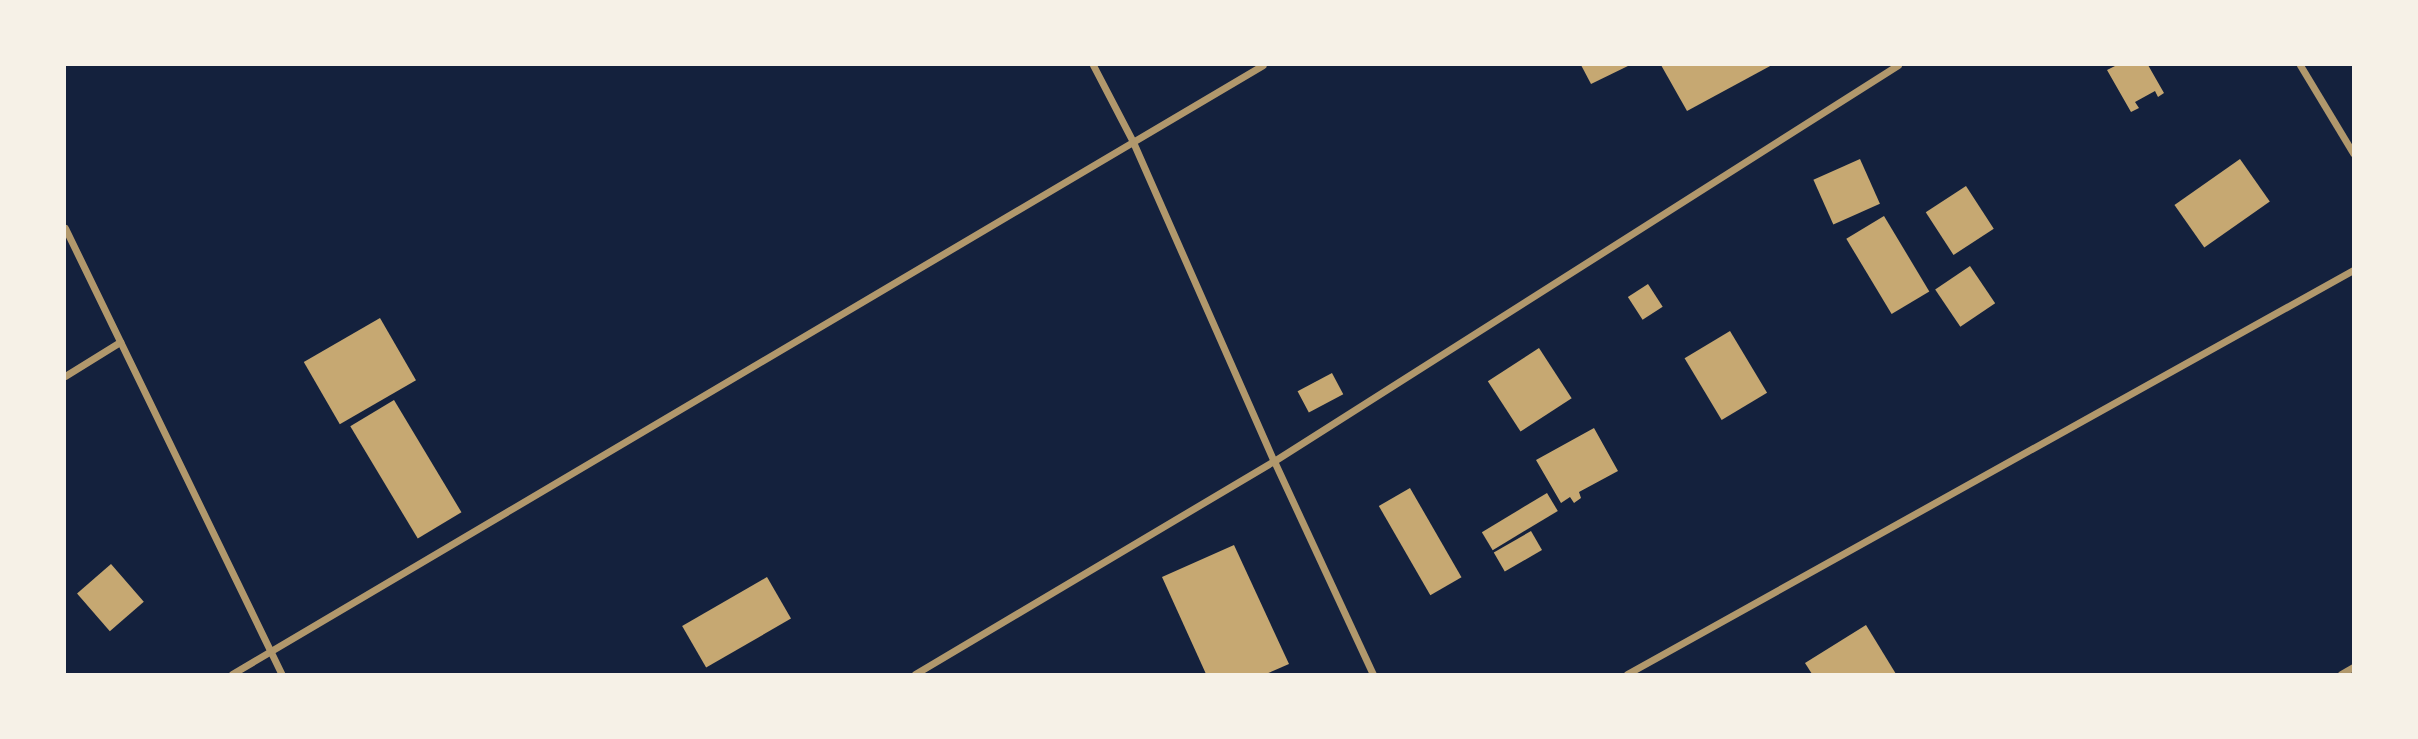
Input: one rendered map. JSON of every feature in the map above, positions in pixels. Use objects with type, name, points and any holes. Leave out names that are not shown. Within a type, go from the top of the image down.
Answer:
[{"type":"street","points":[[1093,65],[1133,142],[1274,461],[1373,674]]},
{"type":"street","points":[[232,674],[1263,65]]},
{"type":"street","points":[[915,674],[1274,461],[1898,65]]},
{"type":"street","points":[[2300,65],[2353,153]]},
{"type":"street","points":[[65,228],[282,674]]},
{"type":"street","points":[[1627,674],[2353,270]]},
{"type":"street","points":[[65,376],[120,342]]},
{"type":"street","points":[[2341,674],[2353,667]]},
{"type":"building","points":[[1581,65],[1630,65],[1591,84]]},
{"type":"building","points":[[1661,65],[1772,65],[1687,111]]},
{"type":"building","points":[[2117,65],[2148,65],[2164,93],[2158,97],[2155,91],[2135,102],[2139,108],[2131,112],[2107,70]]},
{"type":"building","points":[[1860,159],[1880,204],[1833,225],[1813,180]]},
{"type":"building","points":[[2240,159],[2270,202],[2204,247],[2174,205]]},
{"type":"building","points":[[1966,186],[1994,229],[1954,255],[1926,212]]},
{"type":"building","points":[[1884,216],[1929,291],[1892,314],[1846,239]]},
{"type":"building","points":[[1970,266],[1995,303],[1960,327],[1935,289]]},
{"type":"building","points":[[1648,284],[1663,307],[1643,320],[1628,297]]},
{"type":"building","points":[[380,318],[416,380],[340,424],[304,362]]},
{"type":"building","points":[[1730,331],[1767,393],[1722,420],[1685,358]]},
{"type":"building","points":[[1539,348],[1572,398],[1521,432],[1488,381]]},
{"type":"building","points":[[1332,373],[1343,394],[1309,413],[1298,391]]},
{"type":"building","points":[[394,400],[461,512],[418,539],[350,426]]},
{"type":"building","points":[[1594,428],[1618,471],[1579,492],[1581,498],[1574,503],[1570,497],[1561,503],[1536,460]]},
{"type":"building","points":[[1410,488],[1462,577],[1430,595],[1379,506]]},
{"type":"building","points":[[1547,493],[1558,511],[1493,550],[1482,532]]},
{"type":"building","points":[[1531,531],[1542,550],[1505,572],[1494,552]]},
{"type":"building","points":[[1234,545],[1289,664],[1266,674],[1206,674],[1162,577]]},
{"type":"building","points":[[111,564],[144,602],[110,631],[77,594]]},
{"type":"building","points":[[767,577],[791,619],[706,668],[682,626]]},
{"type":"building","points":[[1866,625],[1896,674],[1812,674],[1805,663]]}]
